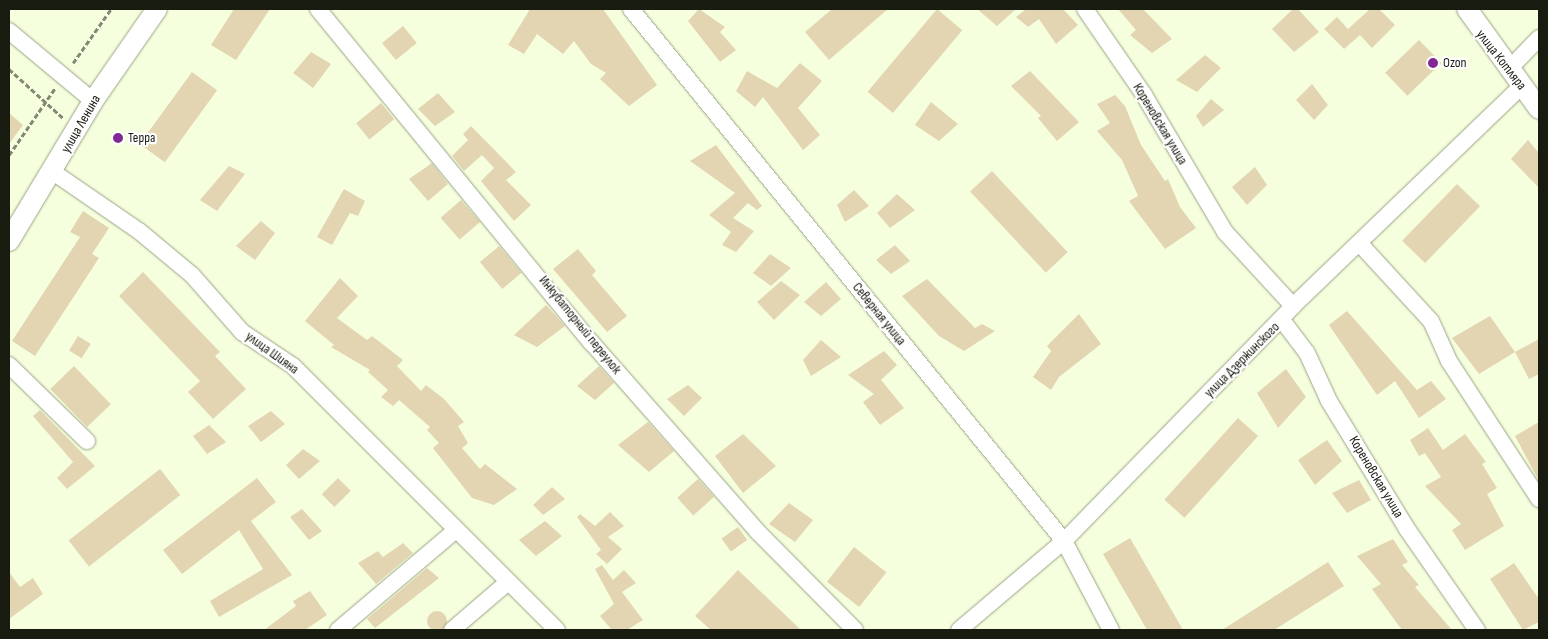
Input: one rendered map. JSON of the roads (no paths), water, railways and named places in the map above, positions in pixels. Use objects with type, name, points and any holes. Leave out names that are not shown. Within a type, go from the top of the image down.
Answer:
[{"type":"main road","name":"улица Ленина","points":[[9,241],[53,172],[93,101],[157,9]]},
{"type":"main road","name":"улица Котляра","points":[[1467,9],[1539,109]]},
{"type":"street","name":"Инкубаторный переулок","points":[[318,9],[591,342],[757,531],[855,630]]},
{"type":"street","name":"Северная улица","points":[[631,9],[1064,541],[1111,630]]},
{"type":"street","name":"Кореновская улица","points":[[1085,9],[1144,95],[1225,232],[1293,306]]},
{"type":"street","points":[[9,31],[93,101]]},
{"type":"street","points":[[1509,69],[1539,38]]},
{"type":"street","name":"улица Дзержинского","points":[[959,630],[1064,541],[1282,320],[1293,306],[1361,245],[1522,86]]},
{"type":"street","name":"улица Шияна","points":[[53,172],[139,231],[192,275],[242,332],[293,366],[557,630]]},
{"type":"street","points":[[1361,245],[1431,321],[1449,361],[1539,499]]},
{"type":"street","name":"Кореновская улица","points":[[1282,320],[1307,354],[1329,401],[1407,529],[1477,630]]},
{"type":"street","points":[[9,365],[87,441]]},
{"type":"street","points":[[338,630],[456,530]]},
{"type":"street","points":[[452,630],[508,582]]},
{"type":"place","name":"Ozon","points":[[1433,63]]},
{"type":"place","name":"Терра","points":[[118,138]]}]
